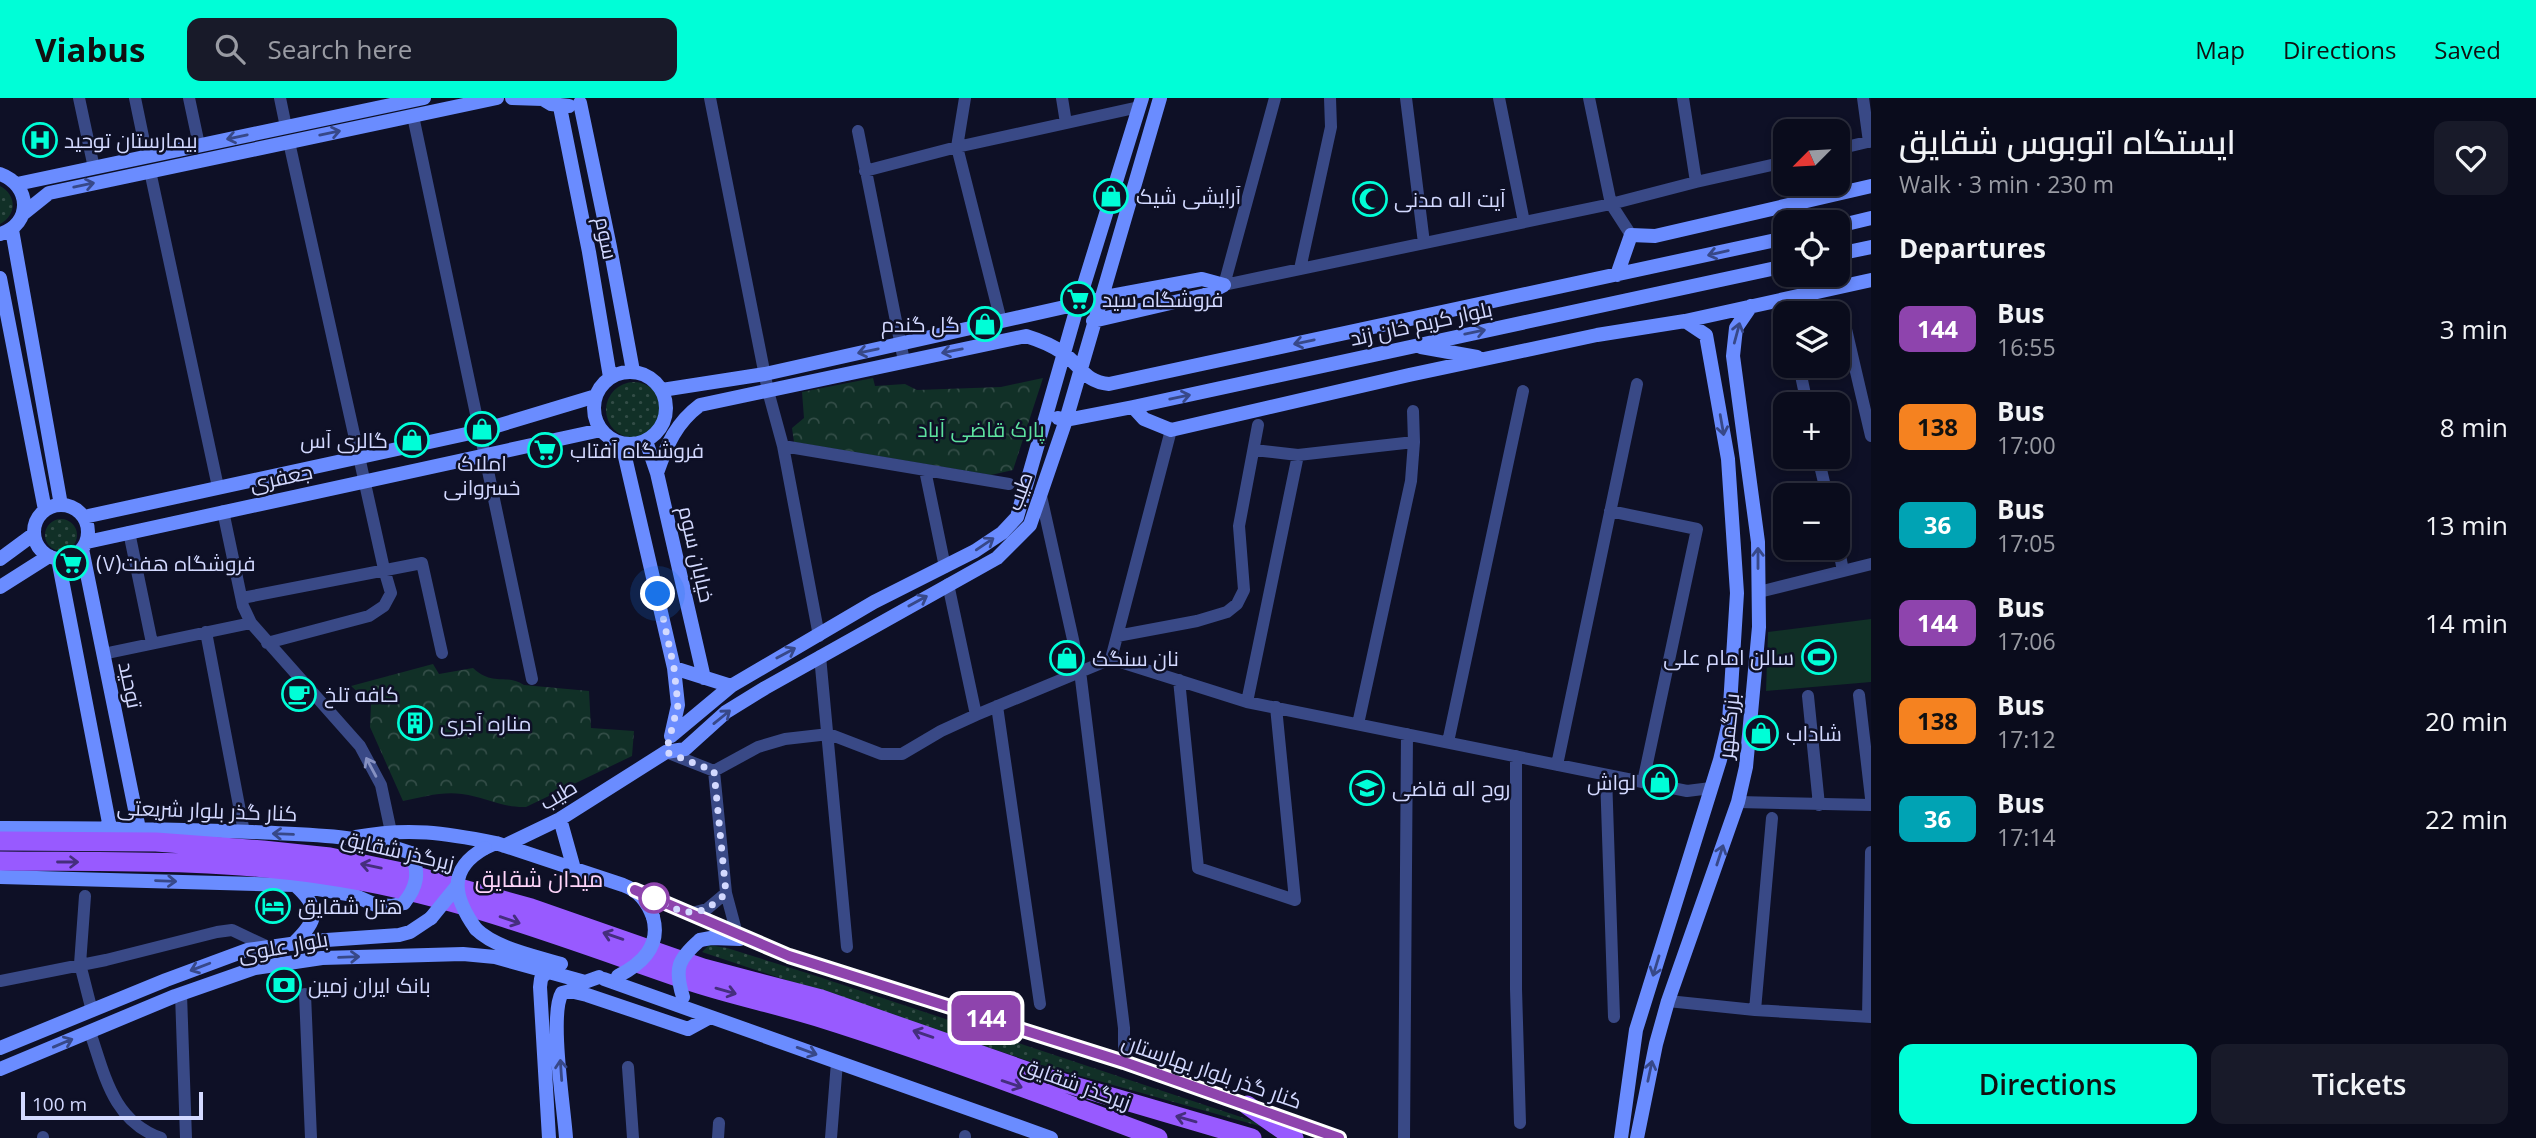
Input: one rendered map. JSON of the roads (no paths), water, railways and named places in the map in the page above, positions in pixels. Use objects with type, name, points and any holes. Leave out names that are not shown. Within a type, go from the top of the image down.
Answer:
[{"type":"main road","points":[[61,505],[6,232],[19,223],[24,213],[48,193],[149,164],[199,145],[414,103],[497,98]]},
{"type":"main road","points":[[512,98],[542,99],[560,107],[583,100]]},
{"type":"main road","name":"سوم","points":[[583,100],[633,371]]},
{"type":"main road","points":[[17,184],[94,168],[149,164],[289,142],[414,103]]},
{"type":"main road","points":[[1141,103],[1158,104]]},
{"type":"main road","name":"طیب","points":[[671,736],[732,686],[874,602],[975,551],[1002,533],[1017,517],[1078,303],[1141,103]]},
{"type":"main road","name":"طیب","points":[[495,846],[560,819],[666,752],[685,749],[726,712],[765,688],[997,558],[1030,525],[1066,420],[1158,104]]},
{"type":"main road","name":"سوم","points":[[560,107],[589,252],[610,377]]},
{"type":"main road","points":[[286,127],[289,142]]},
{"type":"main road","points":[[0,174],[9,177],[23,192],[24,213]]},
{"type":"main road","points":[[1617,275],[1631,235],[1655,236],[1871,186]]},
{"type":"main road","points":[[1850,223],[1871,218]]},
{"type":"main road","name":"بلوار کریم خان زند","points":[[1113,383],[1773,241]]},
{"type":"main road","points":[[589,252],[610,247]]},
{"type":"main road","points":[[1850,251],[1871,247]]},
{"type":"main road","name":"بلوار کریم خان زند","points":[[1066,420],[1773,269]]},
{"type":"main road","points":[[0,278],[45,510]]},
{"type":"main road","points":[[1100,298],[1202,279],[1224,285]]},
{"type":"main road","points":[[1133,407],[1144,419],[1171,430],[1597,335],[1685,321],[1871,280]]},
{"type":"main road","points":[[1093,321],[1205,295],[1224,285]]},
{"type":"main road","points":[[1118,295],[1113,300],[1114,308],[1119,314]]},
{"type":"main road","points":[[662,390],[765,374],[1051,312],[1078,303]]},
{"type":"main road","name":"بزرگمهر","points":[[1637,1138],[1656,1044],[1668,1001],[1738,802],[1745,767],[1759,627],[1758,542],[1733,356],[1736,328],[1751,306]]},
{"type":"main road","name":"بزرگمهر","points":[[1621,1138],[1636,1030],[1729,722],[1737,593],[1728,467],[1706,335],[1685,321]]},
{"type":"main road","points":[[657,473],[674,430],[685,416],[701,405],[1026,336],[1064,354],[1095,383],[1113,383],[1109,393],[1111,402],[1118,410]]},
{"type":"main road","points":[[1412,345],[1485,359]]},
{"type":"main road","points":[[633,371],[654,380],[662,390],[667,413],[656,434],[646,441],[622,444],[610,439],[601,430],[594,408],[601,385],[610,377],[633,371]]},
{"type":"main road","name":"جعفری","points":[[83,516],[480,431],[596,396]]},
{"type":"main road","points":[[1047,414],[1066,420]]},
{"type":"main road","name":"جعفری","points":[[84,545],[223,511],[601,430]]},
{"type":"main road","name":"خیابان سوم","points":[[646,441],[657,473],[704,678]]},
{"type":"main road","points":[[622,444],[674,668],[678,705],[666,752]]},
{"type":"main road","points":[[1728,467],[1748,464]]},
{"type":"main road","points":[[0,587],[54,557],[67,558],[84,545],[87,524],[78,510],[61,505],[45,510],[39,517],[34,534],[37,543],[54,557],[110,828]]},
{"type":"main road","points":[[0,559],[34,534]]},
{"type":"main road","name":"توحید","points":[[84,545],[139,829]]},
{"type":"main road","points":[[652,569],[677,565]]},
{"type":"main road","points":[[674,668],[732,686]]},
{"type":"main road","points":[[756,671],[765,688]]},
{"type":"main road","points":[[560,819],[573,869]]},
{"type":"main road","name":"کنار گذر بلوار شریعتی","points":[[0,828],[110,828],[352,838],[411,853],[416,883],[408,898]]},
{"type":"main road","points":[[352,838],[391,832],[424,831],[495,846],[635,890],[646,901],[653,917],[655,935],[649,952],[633,969],[607,977]]},
{"type":"main road","name":"زیرگذر شقایق","points":[[0,841],[156,842],[263,850],[330,857],[402,872],[531,908],[703,968],[821,999],[1044,1077],[1252,1138]]},
{"type":"main road","points":[[495,846],[467,861],[457,886],[461,906],[477,929],[496,943],[607,977],[710,1017],[1051,1138]]},
{"type":"main road","name":"زیرگذر شقایق","points":[[0,861],[159,862],[263,867],[324,874],[408,898],[465,904],[692,982],[816,1017],[1038,1092],[1158,1138]]},
{"type":"main road","points":[[0,877],[295,885],[353,895],[376,905],[392,906],[408,898]]},
{"type":"main road","points":[[294,943],[309,929],[314,918],[312,902],[295,885]]},
{"type":"main road","name":"بلوار علوی","points":[[0,1048],[247,950],[411,932],[432,918],[457,886]]},
{"type":"main road","name":"کنار گذر بلوار بهارستان","points":[[635,890],[789,956],[1124,1062],[1339,1138]]},
{"type":"main road","points":[[1667,929],[1690,936]]},
{"type":"main road","points":[[710,1017],[692,1007],[683,998],[678,982],[678,966],[685,953],[700,940],[743,937]]},
{"type":"main road","name":"بلوار علوی","points":[[0,1069],[181,994],[255,968],[322,958],[463,954],[495,957],[585,982],[607,977]]},
{"type":"main road","points":[[547,970],[541,979],[540,987],[549,1138]]},
{"type":"main road","points":[[566,1138],[557,1007],[562,993],[570,991],[587,995],[688,1029],[710,1017]]},
{"type":"main road","points":[[1247,1105],[1294,1138]]},
{"type":"street","points":[[79,98],[94,168]]},
{"type":"street","points":[[135,98],[218,487]]},
{"type":"street","points":[[189,98],[199,145]]},
{"type":"street","points":[[280,98],[286,127]]},
{"type":"street","points":[[709,98],[768,391],[783,446],[819,636]]},
{"type":"street","points":[[965,98],[957,147],[1001,321]]},
{"type":"street","points":[[1062,98],[1066,123]]},
{"type":"street","points":[[1275,98],[1224,285],[1611,204],[1773,165]]},
{"type":"street","points":[[1300,269],[1331,127],[1330,98]]},
{"type":"street","points":[[1406,98],[1424,243]]},
{"type":"street","points":[[1499,98],[1524,222]]},
{"type":"street","points":[[1589,98],[1611,204],[1631,235]]},
{"type":"street","points":[[1683,98],[1696,182]]},
{"type":"street","points":[[1850,146],[1870,142],[1863,98]]},
{"type":"street","points":[[414,103],[532,679]]},
{"type":"street","points":[[865,170],[1141,103]]},
{"type":"street","points":[[858,131],[904,361]]},
{"type":"street","points":[[267,643],[352,622],[379,612],[391,593],[289,142]]},
{"type":"street","points":[[1850,346],[1871,436]]},
{"type":"street","points":[[1557,765],[1637,384]]},
{"type":"street","points":[[1448,742],[1524,391]]},
{"type":"street","points":[[1358,724],[1411,481],[1415,442],[1413,411]]},
{"type":"street","points":[[1117,636],[1197,621],[1227,612],[1237,604],[1244,590],[1239,526],[1258,425]]},
{"type":"street","points":[[1111,659],[1171,430]]},
{"type":"street","points":[[1254,450],[1298,454],[1415,442]]},
{"type":"street","points":[[783,446],[1009,484]]},
{"type":"street","points":[[1247,702],[1298,454]]},
{"type":"street","points":[[925,470],[944,567]]},
{"type":"street","points":[[1041,496],[1080,671],[1124,1028],[1124,1062]]},
{"type":"street","points":[[223,511],[242,598],[251,623],[360,746],[381,785],[391,832]]},
{"type":"street","points":[[1610,511],[1697,529],[1643,782]]},
{"type":"street","points":[[129,532],[152,643]]},
{"type":"street","points":[[1841,560],[1843,571]]},
{"type":"street","points":[[242,598],[422,563],[442,653]]},
{"type":"street","points":[[1759,592],[1871,564]]},
{"type":"street","points":[[948,584],[976,715]]},
{"type":"street","points":[[103,654],[251,623]]},
{"type":"street","points":[[206,632],[244,832]]},
{"type":"street","points":[[820,656],[846,947]]},
{"type":"street","points":[[714,771],[758,747],[785,739],[829,734],[881,754],[902,754],[941,731],[976,715],[1111,659],[1247,702],[1687,792],[1711,788]]},
{"type":"street","points":[[1179,680],[1198,868],[1295,900],[1276,707]]},
{"type":"street","points":[[1858,695],[1871,799]]},
{"type":"street","points":[[1808,696],[1819,805]]},
{"type":"street","points":[[998,706],[1041,1004]]},
{"type":"street","points":[[1404,1138],[1407,734]]},
{"type":"street","points":[[666,752],[714,771]]},
{"type":"street","points":[[1516,756],[1516,989],[1520,1123]]},
{"type":"street","points":[[714,771],[726,893],[743,937]]},
{"type":"street","points":[[1606,775],[1614,1017]]},
{"type":"street","points":[[1738,802],[1871,805]]},
{"type":"street","points":[[1755,1010],[1772,818]]},
{"type":"street","points":[[1668,1001],[1755,1010],[1870,1017],[1871,852]]},
{"type":"street","points":[[688,914],[707,909],[726,893]]},
{"type":"street","points":[[85,896],[80,964],[92,1011]]},
{"type":"street","points":[[0,981],[232,930],[266,946]]},
{"type":"street","points":[[181,994],[186,1138]]},
{"type":"street","points":[[305,994],[311,1138]]},
{"type":"street","points":[[90,1032],[108,1086],[125,1116],[143,1131],[162,1138]]},
{"type":"street","points":[[831,1138],[837,1062]]},
{"type":"street","points":[[628,1067],[633,1138]]},
{"type":"street","points":[[718,1138],[719,1123]]},
{"type":"place","name":"بیمارستان توحید","points":[[40,140]]},
{"type":"place","name":"آرایشی شیک","points":[[1111,196]]},
{"type":"place","name":"آیت اله مدنی","points":[[1370,199]]},
{"type":"place","name":"فروشگاه سید","points":[[1078,299]]},
{"type":"place","name":"گل گندم","points":[[985,324]]},
{"type":"place","name":"املاک خسروانی","points":[[482,429]]},
{"type":"place","name":"گالری آس","points":[[412,440]]},
{"type":"place","name":"فروشگاه آفتاب","points":[[545,450]]},
{"type":"place","name":"فروشگاه هفت(۷)","points":[[71,563]]},
{"type":"place","name":"سالن امام علی","points":[[1819,657]]},
{"type":"place","name":"نان سنگک","points":[[1067,658]]},
{"type":"place","name":"کافه تلخ","points":[[299,694]]},
{"type":"place","name":"مناره آجری","points":[[415,723]]},
{"type":"place","name":"شاداب","points":[[1761,733]]},
{"type":"place","name":"لواش","points":[[1660,782]]},
{"type":"place","name":"روح اله قاضی","points":[[1367,788]]},
{"type":"place","name":"هتل شقایق","points":[[273,906]]},
{"type":"place","name":"بانک ایران زمین","points":[[284,985]]},
{"type":"district","name":"میدان شقایق","points":[[539,878]]},
{"type":"park label","name":"پارک قاضی آباد","points":[[981,429]]}]
